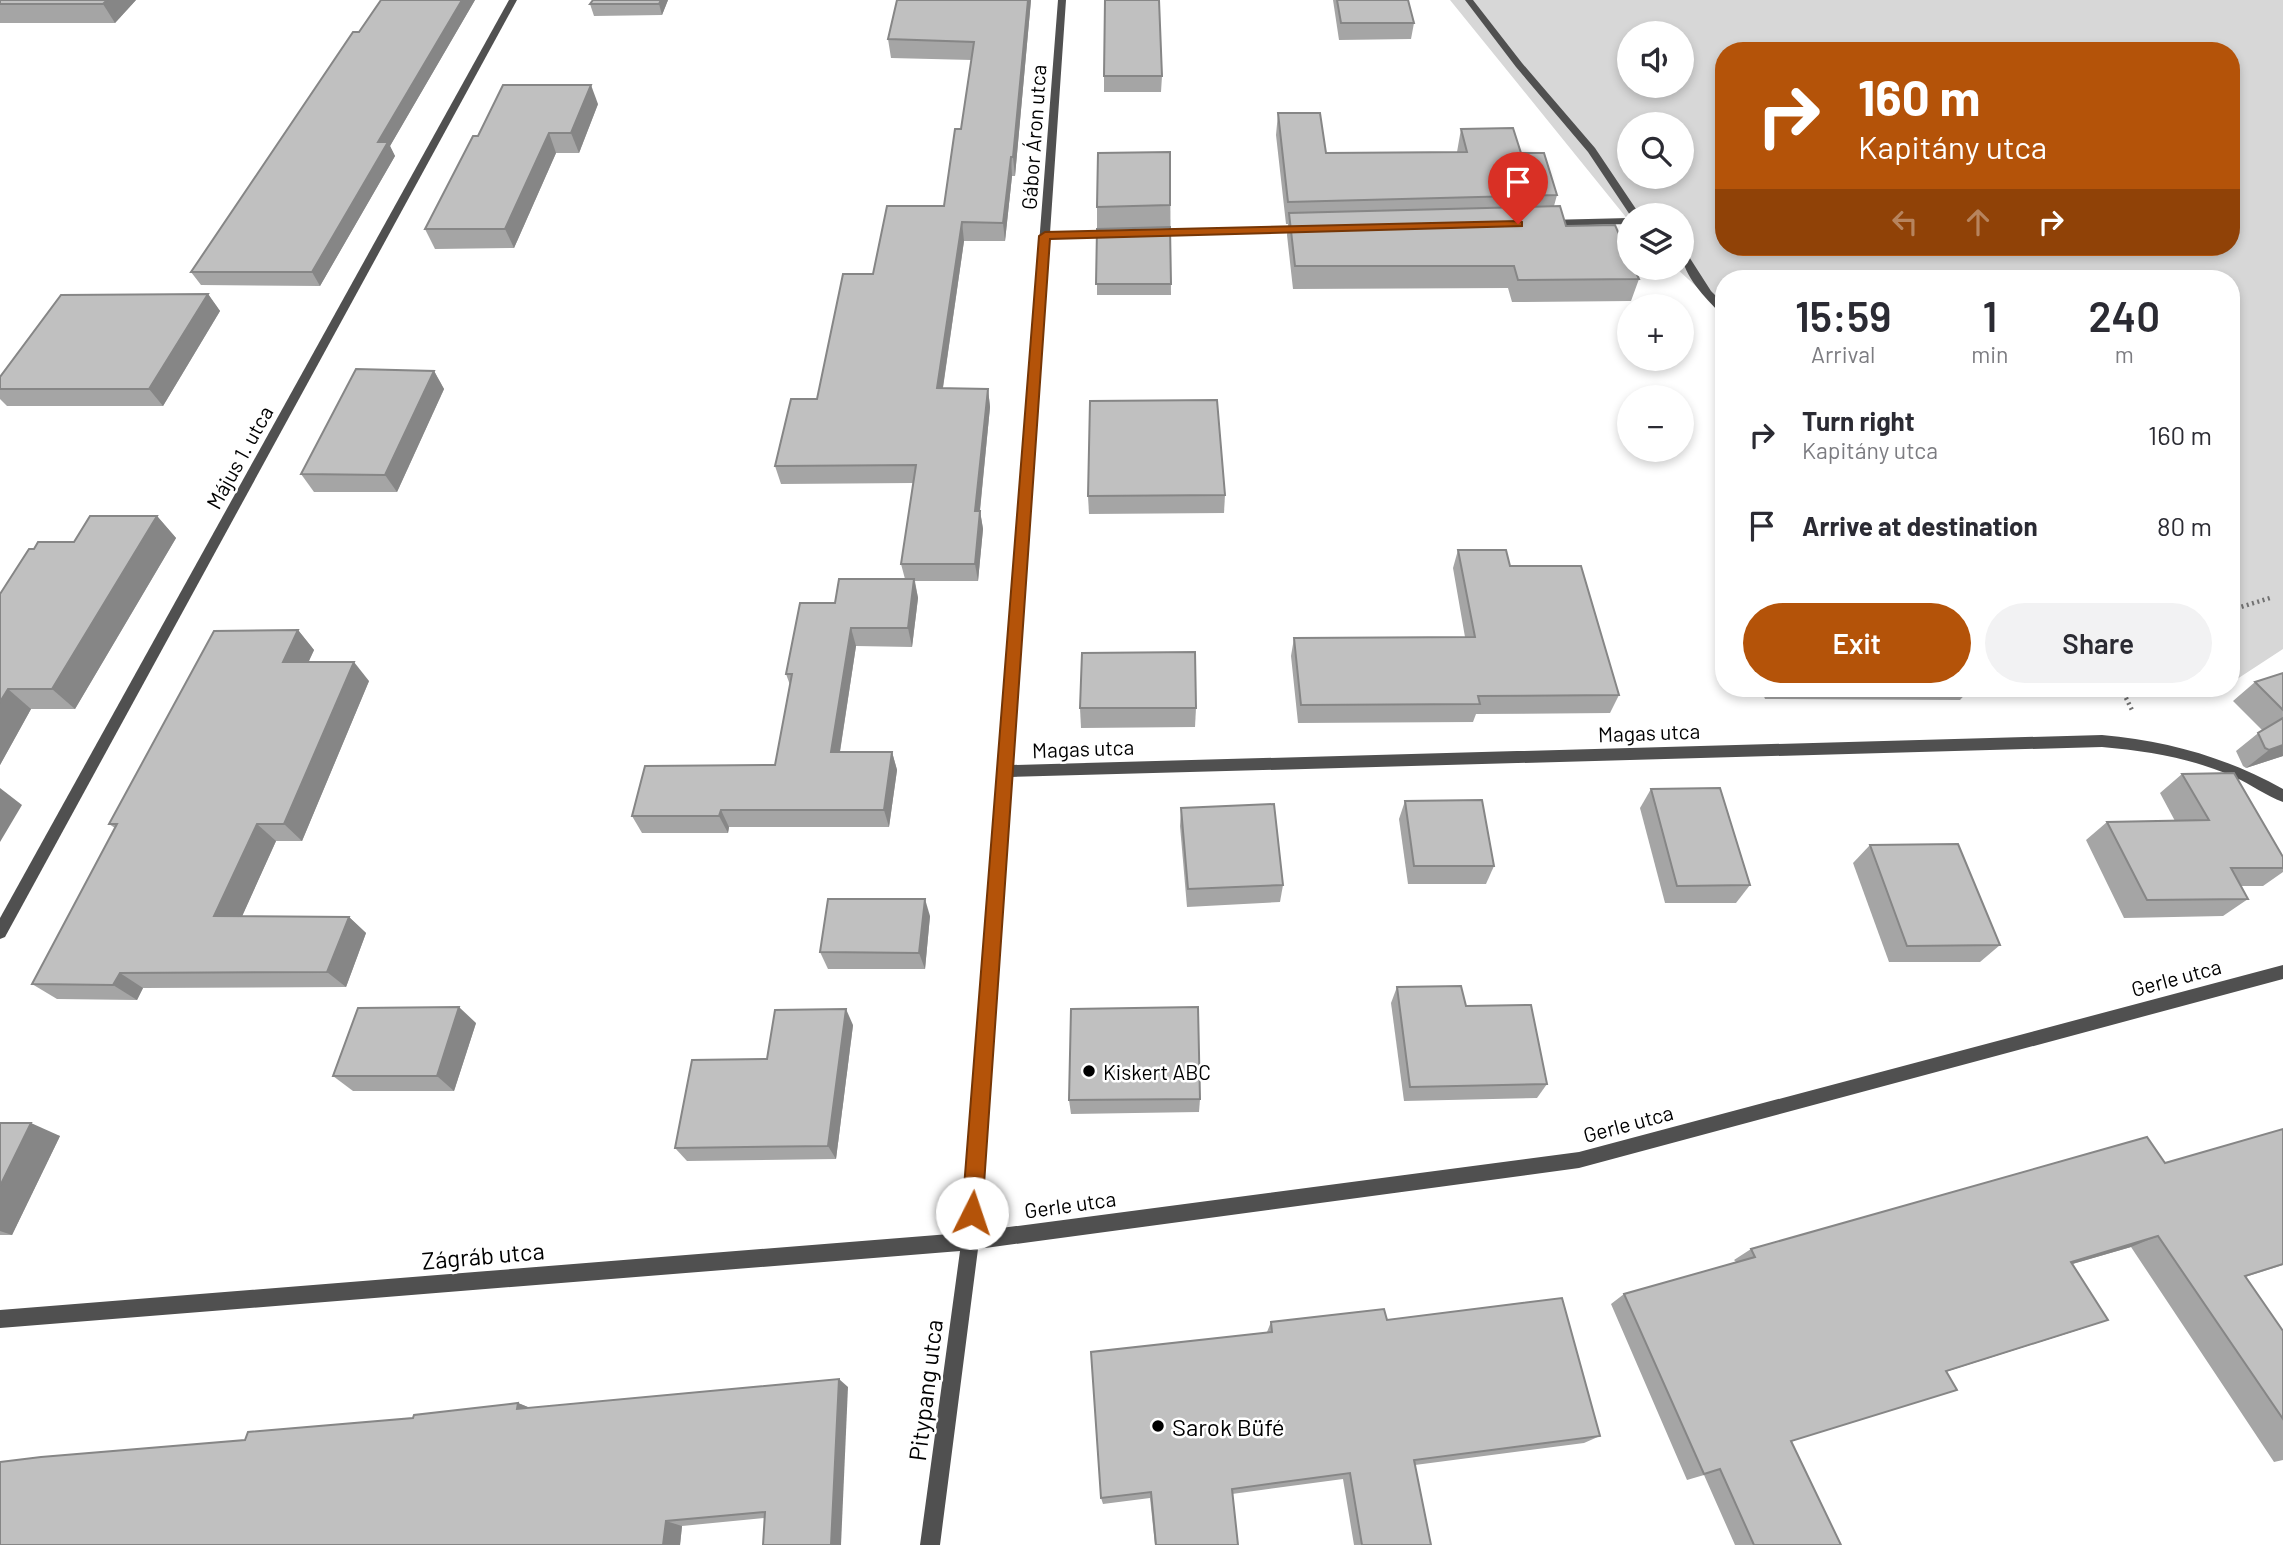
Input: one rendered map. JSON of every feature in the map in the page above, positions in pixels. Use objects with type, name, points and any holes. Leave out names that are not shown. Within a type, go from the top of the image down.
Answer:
[{"type":"street","name":"Május 1. utca","points":[[0,932],[513,0]]},
{"type":"street","name":"Gábor Áron utca","points":[[970,1241],[1062,0]]},
{"type":"street","points":[[1469,0],[1519,65],[1592,150],[1627,203]]},
{"type":"street","points":[[1532,224],[1617,221]]},
{"type":"street","points":[[1142,233],[1323,229]]},
{"type":"street","points":[[1045,236],[1128,234]]},
{"type":"street","points":[[1694,273],[1715,301]]},
{"type":"street","name":"Magas utca","points":[[1006,771],[2102,741],[2144,744],[2192,753],[2252,777],[2283,796]]},
{"type":"street","name":"Gerle utca","points":[[970,1241],[1578,1160],[2283,972]]},
{"type":"street","name":"Zágráb utca","points":[[0,1319],[970,1241]]},
{"type":"street","name":"Pitypang utca","points":[[930,1545],[970,1241]]},
{"type":"path","points":[[2240,607],[2273,597]]},
{"type":"shaded area","points":[[1450,0],[2283,0],[2283,649],[2240,677],[2240,270],[1715,270],[1715,304],[1689,280],[1694,280],[1694,203],[1617,203],[1617,206]]},
{"type":"building","points":[[0,0],[107,0],[103,4],[0,4]]},
{"type":"building","points":[[381,0],[462,0],[378,142],[388,142],[312,272],[191,272],[353,32],[359,32]]},
{"type":"building","points":[[593,0],[661,0],[659,4],[590,4]]},
{"type":"building","points":[[897,0],[1028,0],[1013,157],[1003,223],[962,222],[937,388],[988,389],[975,511],[980,511],[975,564],[901,564],[916,465],[775,466],[791,399],[817,399],[843,274],[873,274],[887,206],[944,206],[955,129],[961,129],[974,42],[888,39]]},
{"type":"building","points":[[1105,0],[1159,0],[1162,76],[1104,76]]},
{"type":"building","points":[[1337,0],[1408,0],[1414,23],[1341,23]]},
{"type":"building","points":[[503,85],[591,85],[571,133],[549,133],[505,229],[425,229],[473,136],[478,136]]},
{"type":"building","points":[[1278,113],[1320,113],[1326,153],[1467,152],[1461,129],[1513,128],[1521,153],[1544,153],[1557,195],[1288,202]]},
{"type":"building","points":[[1170,152],[1170,205],[1097,207],[1098,153]]},
{"type":"building","points":[[1560,206],[1566,226],[1615,225],[1617,279],[1518,280],[1514,266],[1295,266],[1289,213]]},
{"type":"building","points":[[1170,227],[1171,284],[1096,284],[1097,229]]},
{"type":"building","points":[[208,294],[149,389],[0,389],[0,377],[61,295]]},
{"type":"building","points":[[356,369],[434,371],[385,475],[301,474]]},
{"type":"building","points":[[1217,400],[1225,495],[1088,496],[1090,401]]},
{"type":"building","points":[[90,516],[157,516],[52,689],[8,689],[0,702],[0,594],[29,549],[34,549],[38,542],[74,542]]},
{"type":"building","points":[[1458,550],[1506,550],[1510,566],[1581,566],[1619,695],[1478,696],[1480,704],[1301,705],[1294,638],[1475,637]]},
{"type":"building","points":[[839,579],[914,579],[908,628],[851,628],[831,752],[892,752],[884,810],[721,810],[719,816],[632,816],[645,766],[775,765],[792,674],[786,674],[800,603],[835,603]]},
{"type":"building","points":[[298,630],[283,662],[354,662],[284,824],[257,824],[214,916],[349,917],[327,972],[120,973],[113,985],[32,984],[117,824],[109,824],[214,631]]},
{"type":"building","points":[[1195,652],[1196,708],[1080,708],[1082,653]]},
{"type":"building","points":[[2283,673],[2283,710],[2255,682]]},
{"type":"building","points":[[2283,718],[2283,745],[2269,750],[2265,748],[2258,733]]},
{"type":"building","points":[[2234,773],[2283,857],[2283,868],[2231,868],[2248,899],[2147,900],[2107,822],[2209,820],[2182,774]]},
{"type":"building","points":[[1720,788],[1750,885],[1677,886],[1651,789]]},
{"type":"building","points":[[1482,800],[1494,866],[1414,866],[1405,801]]},
{"type":"building","points":[[1274,804],[1283,885],[1188,889],[1181,808]]},
{"type":"building","points":[[1958,844],[2000,945],[1907,946],[1870,845]]},
{"type":"building","points":[[828,899],[925,899],[919,953],[820,952]]},
{"type":"building","points":[[1461,986],[1466,1006],[1531,1005],[1547,1084],[1410,1087],[1397,987]]},
{"type":"building","points":[[459,1007],[437,1076],[333,1076],[358,1008]]},
{"type":"building","points":[[1198,1007],[1200,1099],[1069,1100],[1071,1009]]},
{"type":"building","points":[[846,1009],[828,1146],[675,1148],[692,1060],[767,1059],[775,1010]]},
{"type":"building","points":[[0,1123],[31,1123],[0,1186]]},
{"type":"building","points":[[2283,1129],[2283,1264],[2245,1276],[2283,1331],[2283,1419],[2158,1236],[2071,1262],[2108,1320],[1946,1371],[1957,1390],[1791,1441],[1841,1545],[1754,1545],[1720,1469],[1704,1474],[1624,1294],[1755,1257],[1751,1249],[2147,1137],[2165,1163]]},
{"type":"building","points":[[1562,1298],[1600,1436],[1414,1460],[1431,1545],[1362,1545],[1350,1473],[1232,1489],[1238,1545],[1156,1545],[1151,1492],[1101,1498],[1091,1352],[1272,1332],[1271,1322],[1384,1309],[1387,1320]]},
{"type":"building","points":[[839,1379],[831,1545],[763,1545],[765,1512],[666,1521],[663,1545],[0,1545],[0,1462],[245,1440],[248,1432],[413,1418],[414,1415],[518,1403],[517,1409]]},
{"type":"place","name":"Kiskert ABC","points":[[1089,1071]]},
{"type":"place","name":"Sarok Büfé","points":[[1158,1426]]},
{"type":"route","points":[[972,1213],[1045,236],[1518,224]]}]
